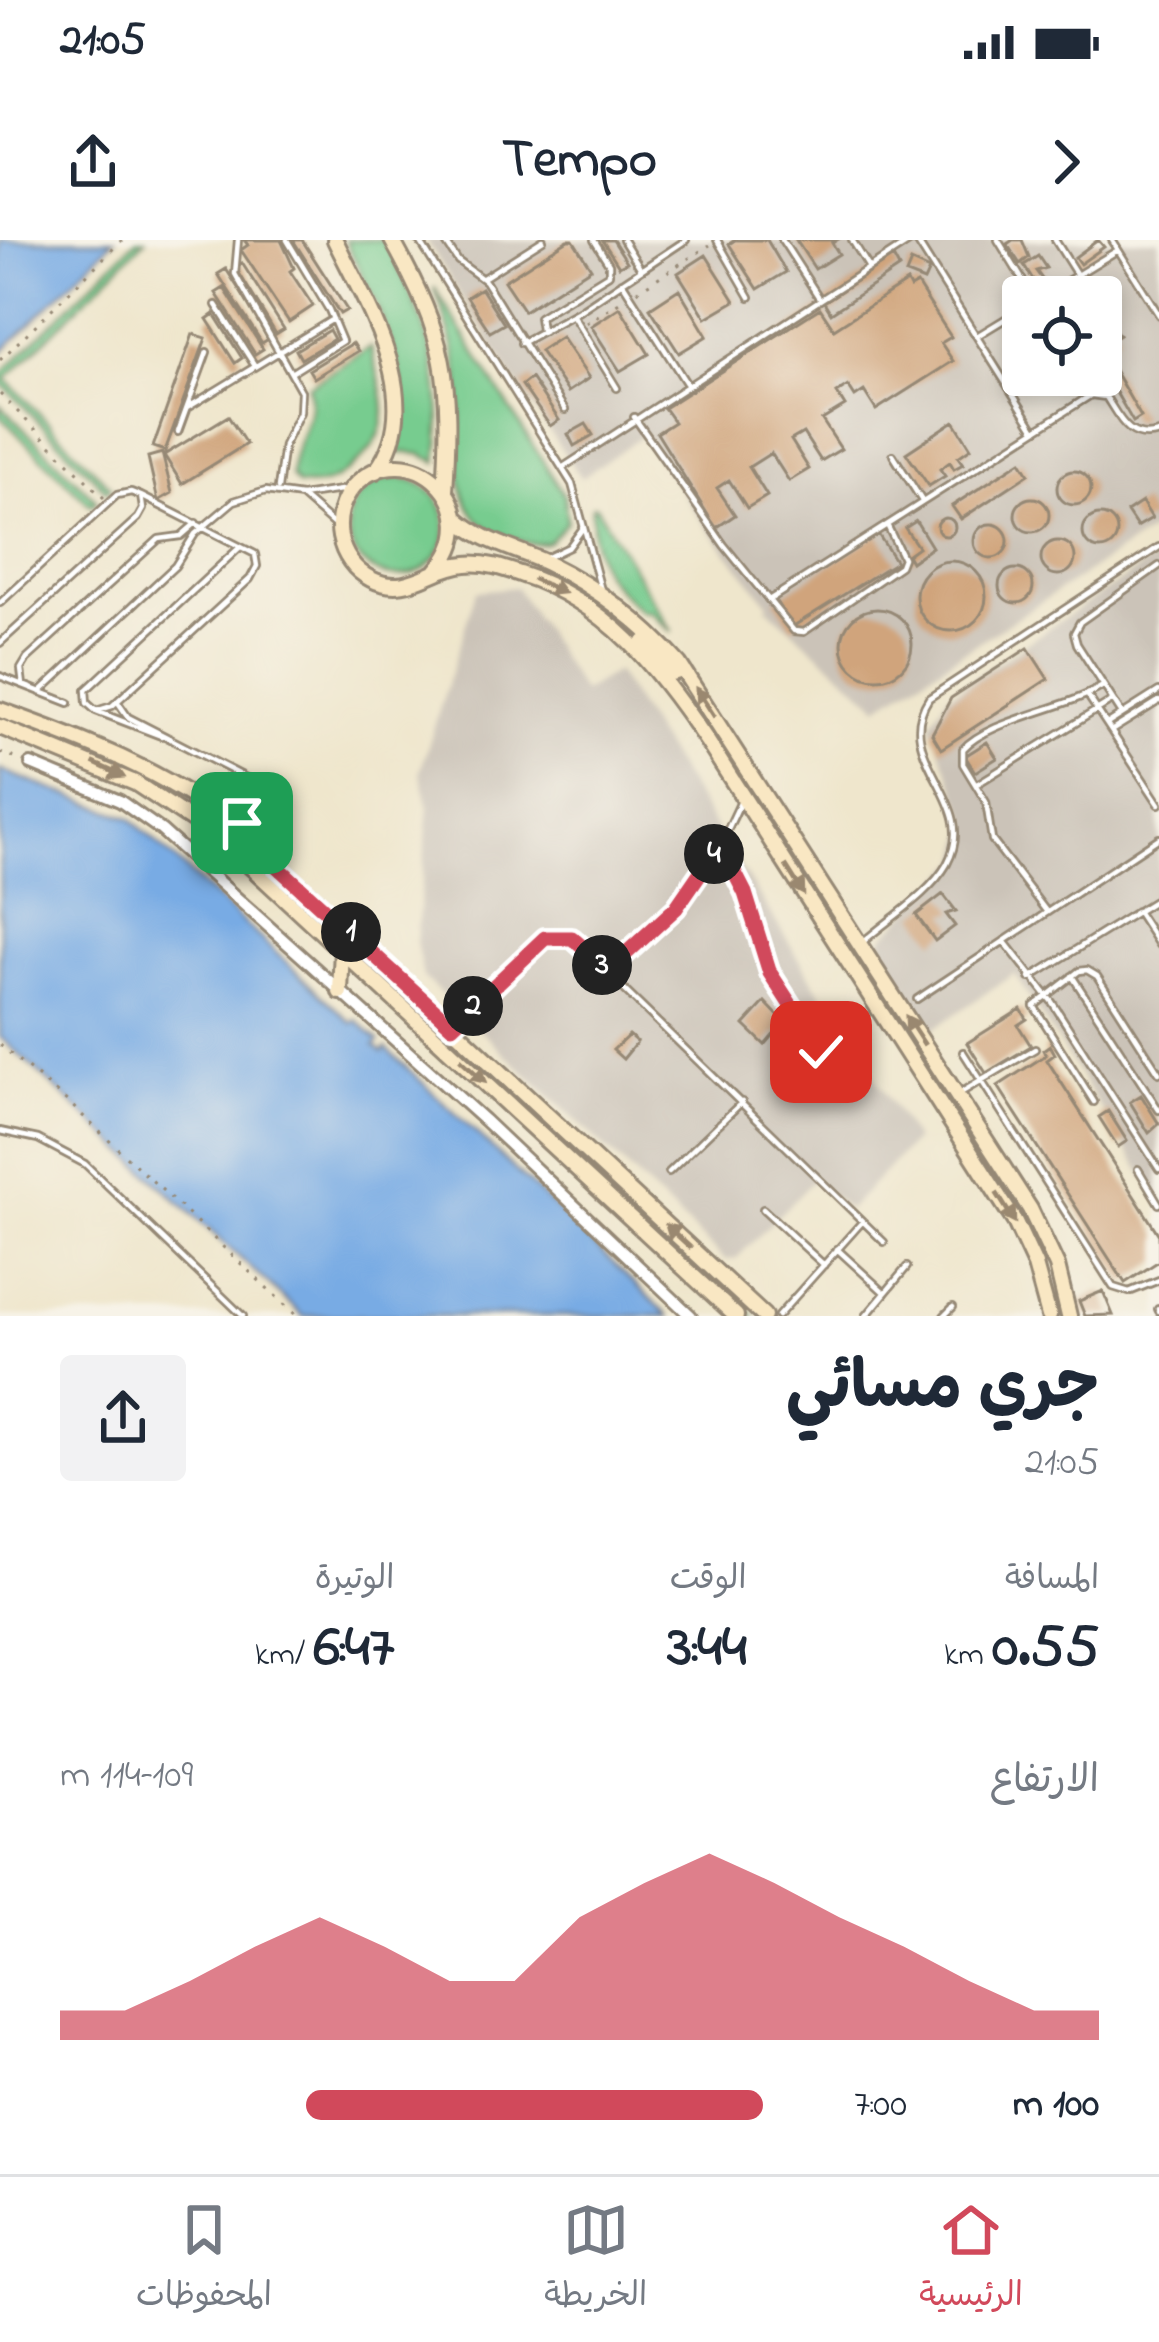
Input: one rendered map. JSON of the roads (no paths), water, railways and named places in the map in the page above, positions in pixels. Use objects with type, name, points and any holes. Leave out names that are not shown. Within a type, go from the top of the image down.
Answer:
[{"type":"main road","points":[[335,240],[370,309],[392,378],[393,436],[375,471]]},
{"type":"main road","points":[[392,240],[428,310],[445,364],[449,412],[445,491]]},
{"type":"main road","points":[[436,571],[453,547],[456,518],[445,491],[414,469],[394,467],[375,471],[353,487],[341,508],[339,531],[352,565],[375,581],[412,584],[467,563],[488,565],[540,581],[632,631],[671,673],[676,673],[679,664]]},
{"type":"main road","points":[[456,518],[487,540],[537,559],[604,595],[679,664],[1038,1223],[1057,1266],[1069,1316]]},
{"type":"main road","points":[[584,604],[631,641],[657,670],[742,797],[1015,1222],[1035,1265],[1049,1316]]},
{"type":"main road","points":[[0,710],[128,758],[180,787],[233,826],[764,1316]]},
{"type":"main road","points":[[0,728],[136,783],[180,809],[241,857],[736,1316]]},
{"type":"main road","points":[[241,857],[292,892],[305,890]]},
{"type":"main road","points":[[340,992],[342,950]]},
{"type":"street","points":[[31,764],[106,794],[143,817],[484,1120],[691,1316]]},
{"type":"lane","points":[[238,240],[235,274],[301,391],[300,412],[284,445],[278,490]]},
{"type":"lane","points":[[286,240],[342,339],[340,346],[291,373]]},
{"type":"lane","points":[[419,240],[577,492],[604,595]]},
{"type":"lane","points":[[444,240],[458,261],[483,278],[565,410]]},
{"type":"lane","points":[[483,278],[543,240]]},
{"type":"lane","points":[[542,330],[539,317],[609,274],[610,264],[593,240]]},
{"type":"lane","points":[[623,240],[641,269]]},
{"type":"lane","points":[[521,343],[686,240]]},
{"type":"lane","points":[[717,240],[749,297]]},
{"type":"lane","points":[[782,240],[819,298]]},
{"type":"lane","points":[[852,240],[869,267]]},
{"type":"lane","points":[[562,467],[914,240],[1035,430]]},
{"type":"lane","points":[[998,240],[1023,276]]},
{"type":"lane","points":[[1055,240],[1077,275],[1118,250]]},
{"type":"lane","points":[[1112,240],[1159,314]]},
{"type":"lane","points":[[622,282],[686,383]]},
{"type":"lane","points":[[216,305],[255,366]]},
{"type":"lane","points":[[572,314],[617,388]]},
{"type":"lane","points":[[187,408],[333,319]]},
{"type":"lane","points":[[976,337],[1002,321]]},
{"type":"lane","points":[[178,432],[207,352]]},
{"type":"lane","points":[[769,600],[1099,393],[1132,432],[1159,433]]},
{"type":"lane","points":[[634,418],[724,545],[791,629],[804,632],[901,566],[902,555],[887,525]]},
{"type":"lane","points":[[893,455],[923,502]]},
{"type":"lane","points":[[23,685],[21,668],[27,659],[159,539],[178,538],[234,501],[255,493],[278,490],[301,496],[353,487]]},
{"type":"lane","points":[[0,603],[122,494],[141,496],[257,557],[253,575],[117,700],[96,711]]},
{"type":"lane","points":[[0,643],[139,518],[141,496]]},
{"type":"lane","points":[[301,496],[339,531]]},
{"type":"lane","points":[[40,692],[175,566],[199,525]]},
{"type":"lane","points":[[537,559],[569,547],[583,529]]},
{"type":"lane","points":[[178,538],[185,548]]},
{"type":"lane","points":[[860,944],[933,881],[953,849],[954,811],[917,736],[929,698],[1159,547]]},
{"type":"lane","points":[[161,736],[96,711],[85,699],[88,686],[239,548]]},
{"type":"lane","points":[[1122,714],[1077,644],[1076,627],[1159,566]]},
{"type":"lane","points":[[0,676],[69,703]]},
{"type":"lane","points":[[1046,911],[992,840],[986,802],[963,764],[967,743],[1103,686]]},
{"type":"lane","points":[[1109,728],[1159,691]]},
{"type":"lane","points":[[1088,696],[1159,804]]},
{"type":"lane","points":[[117,700],[128,717],[260,785],[264,804],[260,849]]},
{"type":"lane","points":[[976,784],[1112,700]]},
{"type":"lane","points":[[1109,728],[1159,701]]},
{"type":"lane","points":[[608,970],[676,908],[720,844],[742,797]]},
{"type":"lane","points":[[233,826],[250,820],[264,804]]},
{"type":"lane","points":[[917,999],[1159,838]]},
{"type":"lane","points":[[720,844],[745,893],[770,973],[821,1052]]},
{"type":"lane","points":[[1030,978],[1159,898]]},
{"type":"lane","points":[[1137,911],[1159,945]]},
{"type":"lane","points":[[452,1026],[545,938],[572,938],[884,1242]]},
{"type":"lane","points":[[1002,939],[1046,994],[1159,1169]]},
{"type":"lane","points":[[1094,1102],[1034,1009],[1035,1001],[1083,970],[1094,973],[1159,1073]]},
{"type":"lane","points":[[1072,976],[1159,1110]]},
{"type":"lane","points":[[957,1095],[1035,1049]]},
{"type":"lane","points":[[963,1052],[1113,1287],[1130,1292],[1159,1280]]},
{"type":"lane","points":[[669,1172],[742,1102]]},
{"type":"lane","points":[[0,1131],[38,1139],[85,1164],[243,1316]]},
{"type":"lane","points":[[1138,1168],[1159,1204]]},
{"type":"lane","points":[[763,1209],[824,1264]]},
{"type":"lane","points":[[778,1316],[863,1221]]},
{"type":"lane","points":[[837,1249],[885,1292]]},
{"type":"lane","points":[[866,1316],[907,1267]]},
{"type":"lane","points":[[944,1316],[953,1307]]},
{"type":"water","points":[[0,240],[114,240],[0,354]]},
{"type":"water","points":[[0,770],[130,818],[352,1023],[356,1020],[379,1041],[375,1046],[383,1052],[386,1048],[669,1316],[303,1316],[0,1037]]}]
